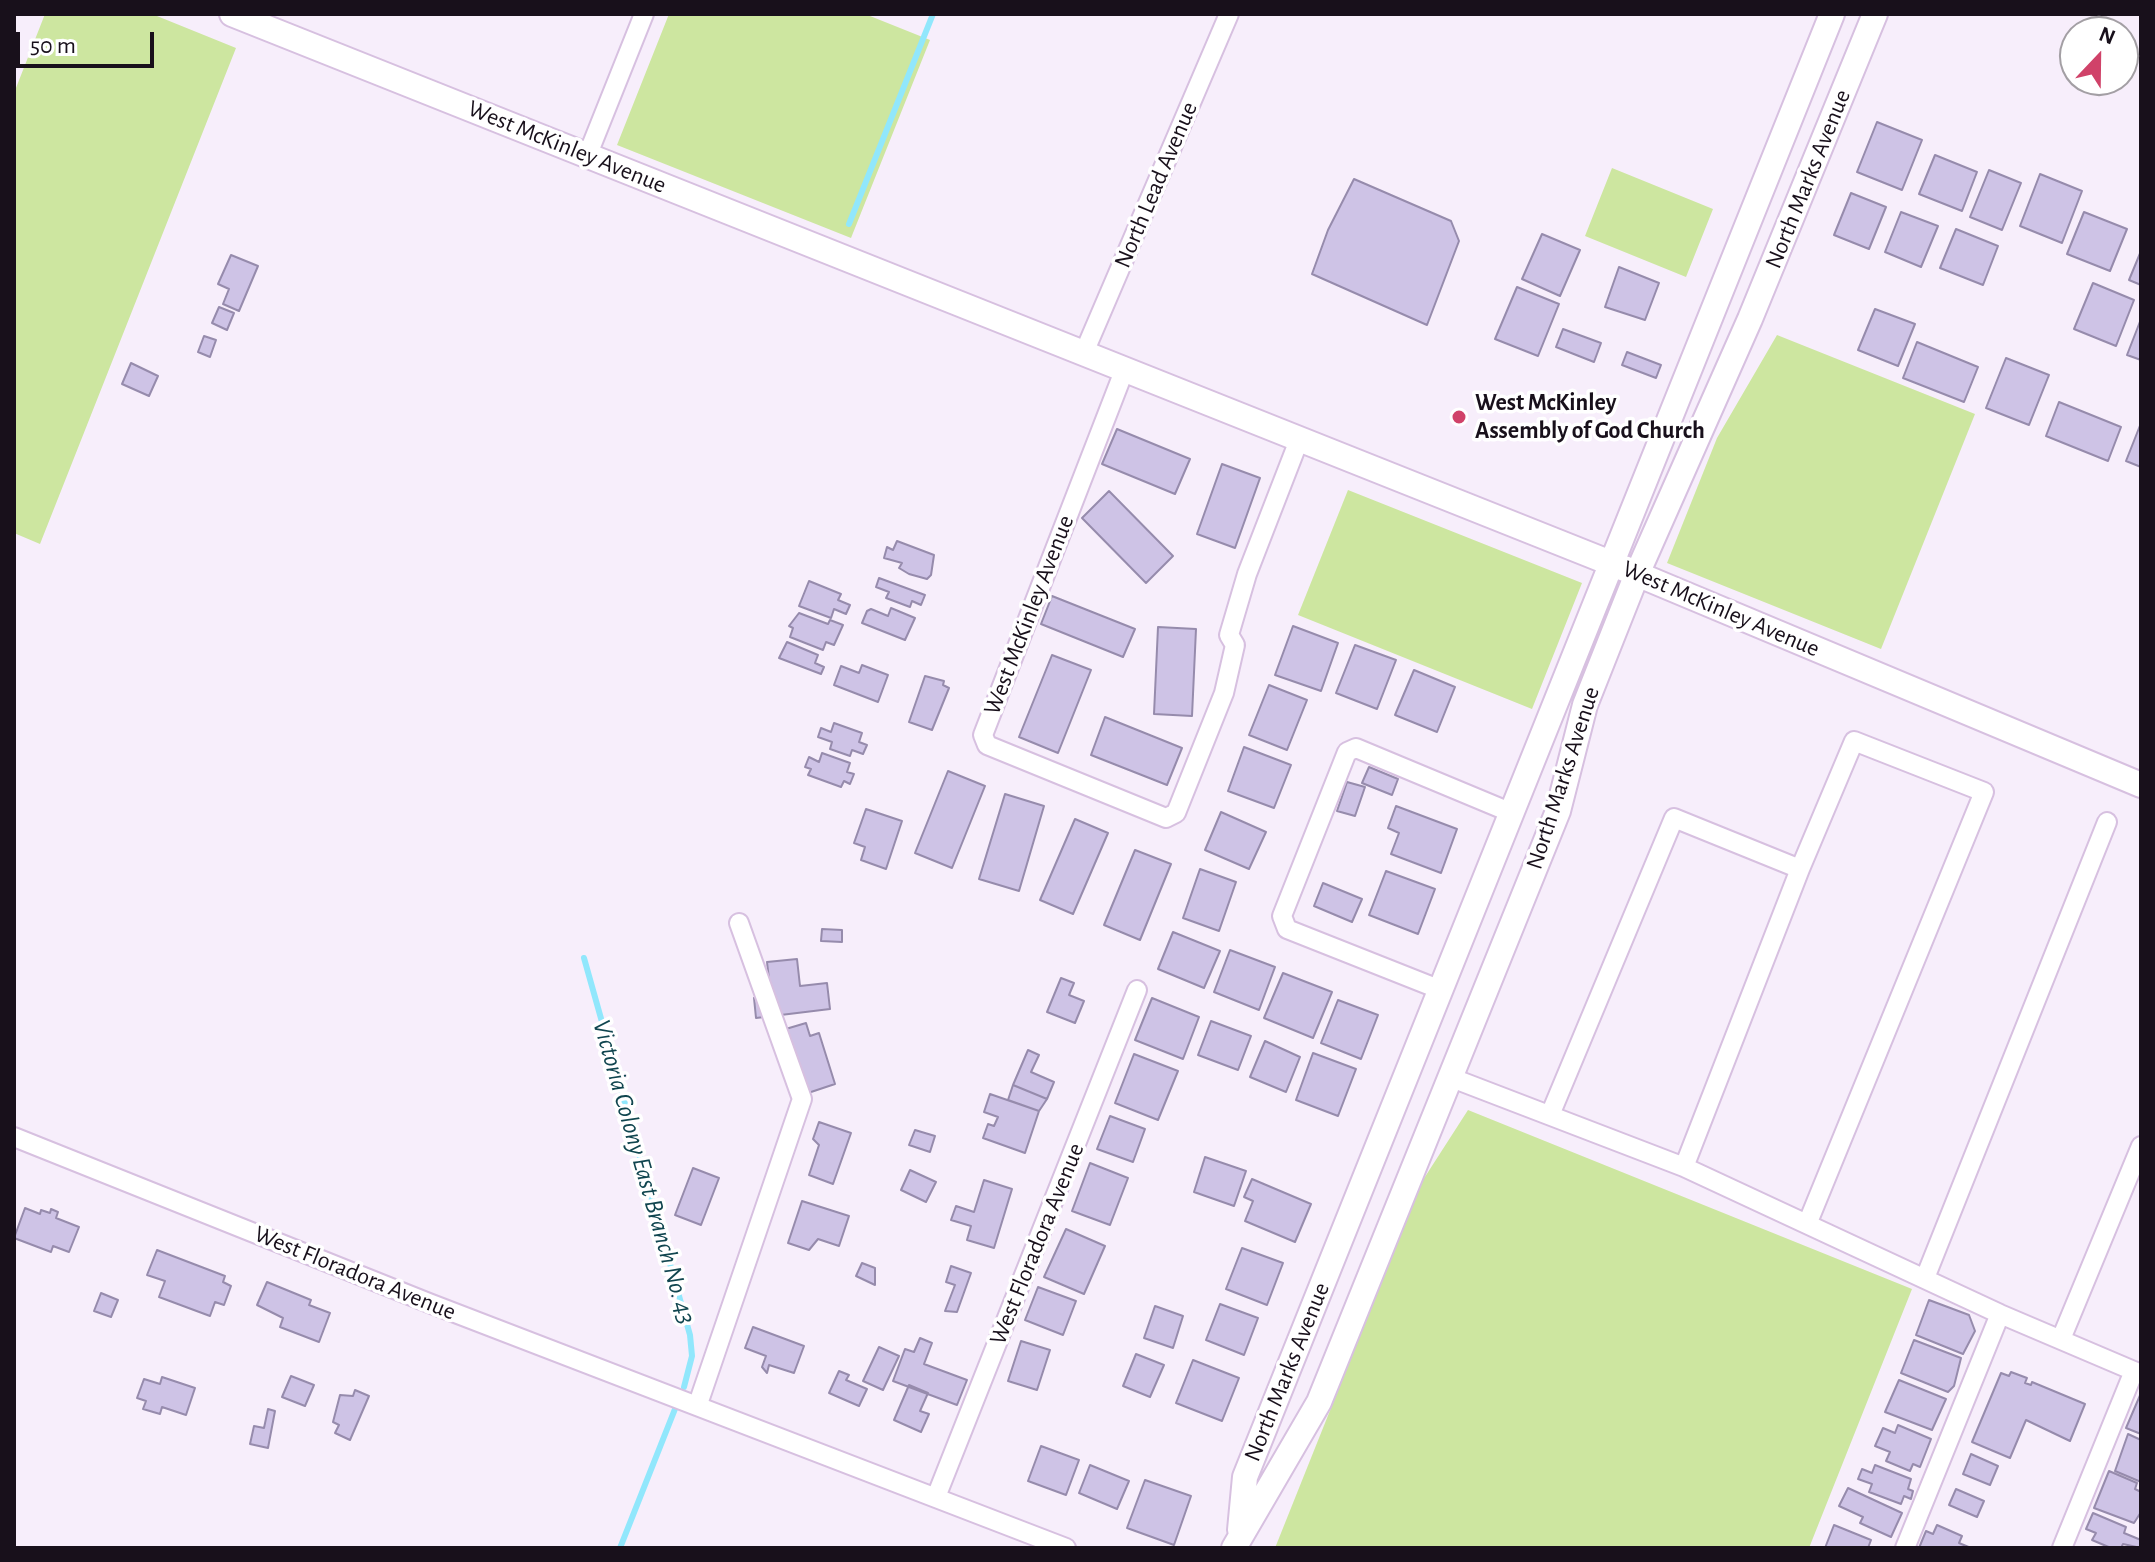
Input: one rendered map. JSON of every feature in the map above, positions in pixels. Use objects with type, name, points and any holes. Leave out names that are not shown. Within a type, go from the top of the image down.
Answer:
[{"type":"main road","name":"West McKinley Avenue","points":[[232,14],[1613,564],[2141,785]]},
{"type":"main road","name":"North Marks Avenue","points":[[1237,1542],[1245,1477],[1832,14]]},
{"type":"main road","name":"North Marks Avenue","points":[[1237,1542],[1319,1402],[1423,1138],[1452,1078],[1558,811],[1578,725],[1637,574],[1750,319],[1867,20]]},
{"type":"street","points":[[588,154],[644,14]]},
{"type":"street","name":"North Lead Avenue","points":[[1083,355],[1229,14]]},
{"type":"street","name":"West McKinley Avenue","points":[[1124,371],[983,735],[987,745],[1166,818],[1176,813],[1224,693],[1235,645],[1229,635],[1233,620],[1247,574],[1299,440]]},
{"type":"street","points":[[1684,1167],[1800,869],[1854,741],[1984,792],[1808,1222]]},
{"type":"street","name":"North Marks Avenue","points":[[1441,990],[1287,929],[1282,916],[1347,752],[1356,748],[1512,813]]},
{"type":"street","points":[[1550,1115],[1674,818],[1800,869]]},
{"type":"street","points":[[1925,1278],[2107,822]]},
{"type":"street","points":[[698,1404],[802,1099],[739,923]]},
{"type":"street","name":"West Floradora Avenue","points":[[936,1497],[1137,990]]},
{"type":"street","points":[[1452,1078],[1684,1167],[1808,1222],[2000,1314],[2138,1372],[2062,1548]]},
{"type":"street","name":"West Floradora Avenue","points":[[14,1137],[429,1303],[1066,1548]]},
{"type":"street","points":[[2061,1339],[2141,1146]]},
{"type":"street","points":[[1905,1548],[2000,1314]]},
{"type":"green space","points":[[45,14],[152,14],[236,48],[40,544],[14,533],[14,93]]},
{"type":"green space","points":[[669,14],[865,14],[930,40],[851,238],[617,145]]},
{"type":"green space","points":[[1612,168],[1713,209],[1686,277],[1585,236]]},
{"type":"green space","points":[[1777,335],[1975,414],[1881,649],[1667,563],[1717,438]]},
{"type":"green space","points":[[1348,490],[1582,583],[1532,709],[1298,615]]},
{"type":"green space","points":[[1468,1110],[1912,1289],[1809,1548],[1275,1548],[1421,1183]]},
{"type":"building","points":[[1877,122],[1922,140],[1902,190],[1857,172]]},
{"type":"building","points":[[1935,155],[1977,172],[1962,211],[1919,194]]},
{"type":"building","points":[[1989,170],[2021,183],[2002,230],[1970,217]]},
{"type":"building","points":[[2040,174],[2082,191],[2062,243],[2020,226]]},
{"type":"building","points":[[1354,179],[1451,221],[1459,241],[1427,325],[1312,274],[1328,230]]},
{"type":"building","points":[[1851,193],[1886,207],[1869,249],[1834,235]]},
{"type":"building","points":[[1901,212],[1938,226],[1921,267],[1885,252]]},
{"type":"building","points":[[2084,212],[2127,229],[2110,271],[2067,254]]},
{"type":"building","points":[[1956,229],[1998,246],[1983,285],[1940,268]]},
{"type":"building","points":[[1542,234],[1580,250],[1560,296],[1522,279]]},
{"type":"building","points":[[2141,251],[2141,285],[2129,280]]},
{"type":"building","points":[[231,255],[258,266],[239,311],[223,304],[229,289],[218,284]]},
{"type":"building","points":[[1619,267],[1659,283],[1645,320],[1605,307]]},
{"type":"building","points":[[2093,283],[2134,300],[2116,346],[2074,329]]},
{"type":"building","points":[[1517,287],[1559,304],[1538,356],[1495,339]]},
{"type":"building","points":[[219,307],[234,313],[227,330],[212,323]]},
{"type":"building","points":[[1875,309],[1915,324],[1898,366],[1858,350]]},
{"type":"building","points":[[2141,319],[2141,360],[2127,355]]},
{"type":"building","points":[[1563,329],[1601,343],[1594,362],[1556,347]]},
{"type":"building","points":[[204,336],[216,340],[210,357],[198,352]]},
{"type":"building","points":[[1917,342],[1978,367],[1964,402],[1903,378]]},
{"type":"building","points":[[1627,352],[1661,365],[1656,378],[1622,365]]},
{"type":"building","points":[[2006,358],[2049,375],[2029,425],[1986,408]]},
{"type":"building","points":[[131,363],[158,376],[149,396],[122,384]]},
{"type":"building","points":[[2059,402],[2121,427],[2108,461],[2046,436]]},
{"type":"building","points":[[2141,423],[2141,467],[2126,461]]},
{"type":"building","points":[[1117,429],[1190,459],[1175,494],[1102,464]]},
{"type":"building","points":[[1222,464],[1260,478],[1235,548],[1197,534]]},
{"type":"building","points":[[1109,491],[1173,556],[1146,583],[1082,518]]},
{"type":"building","points":[[897,541],[934,555],[931,575],[927,579],[899,568],[902,563],[884,558],[887,547],[893,550]]},
{"type":"building","points":[[879,578],[925,595],[921,605],[912,601],[910,607],[886,598],[889,592],[876,587]]},
{"type":"building","points":[[809,581],[841,594],[838,600],[850,605],[846,614],[834,609],[831,618],[799,606]]},
{"type":"building","points":[[1052,596],[1135,629],[1123,657],[1041,624]]},
{"type":"building","points":[[891,608],[915,618],[905,640],[862,623],[867,611],[871,609],[888,616]]},
{"type":"building","points":[[799,613],[828,624],[830,620],[843,625],[834,645],[826,642],[823,650],[790,637],[793,628],[789,626]]},
{"type":"building","points":[[1293,626],[1338,643],[1321,691],[1275,675]]},
{"type":"building","points":[[1158,627],[1196,629],[1192,716],[1154,714]]},
{"type":"building","points":[[787,642],[818,655],[815,663],[824,667],[821,674],[779,658]]},
{"type":"building","points":[[1355,645],[1396,660],[1377,709],[1336,693]]},
{"type":"building","points":[[1052,655],[1091,670],[1058,753],[1019,737]]},
{"type":"building","points":[[862,665],[888,675],[878,702],[834,685],[841,666],[859,673]]},
{"type":"building","points":[[1414,670],[1455,687],[1437,732],[1395,715]]},
{"type":"building","points":[[925,676],[944,681],[943,685],[949,688],[932,730],[909,722]]},
{"type":"building","points":[[1269,685],[1307,700],[1287,750],[1249,735]]},
{"type":"building","points":[[1105,717],[1182,748],[1167,785],[1091,755]]},
{"type":"building","points":[[834,723],[862,733],[859,742],[867,745],[863,754],[852,750],[850,756],[830,749],[832,742],[818,737],[821,728],[831,732]]},
{"type":"building","points":[[1244,747],[1291,765],[1274,808],[1228,791]]},
{"type":"building","points":[[822,753],[850,763],[847,772],[854,774],[850,784],[844,781],[841,787],[808,775],[811,769],[805,767],[809,757],[819,762]]},
{"type":"building","points":[[1369,767],[1398,779],[1392,795],[1362,783]]},
{"type":"building","points":[[948,771],[985,786],[952,868],[915,853]]},
{"type":"building","points":[[1347,782],[1365,787],[1355,816],[1337,811]]},
{"type":"building","points":[[1005,794],[1044,806],[1019,891],[979,879]]},
{"type":"building","points":[[1396,806],[1457,829],[1441,873],[1391,854],[1399,833],[1388,828]]},
{"type":"building","points":[[866,809],[902,821],[886,869],[861,860],[865,847],[854,843]]},
{"type":"building","points":[[1221,812],[1266,832],[1249,869],[1205,850]]},
{"type":"building","points":[[1075,819],[1108,833],[1073,914],[1040,900]]},
{"type":"building","points":[[1135,850],[1171,864],[1140,940],[1104,925]]},
{"type":"building","points":[[1200,869],[1236,882],[1219,931],[1183,918]]},
{"type":"building","points":[[1386,871],[1435,889],[1418,934],[1369,915]]},
{"type":"building","points":[[1323,883],[1362,899],[1352,922],[1314,906]]},
{"type":"building","points":[[822,929],[842,930],[842,942],[821,941]]},
{"type":"building","points":[[1173,932],[1220,951],[1204,988],[1158,969]]},
{"type":"building","points":[[1230,950],[1275,967],[1259,1010],[1214,992]]},
{"type":"building","points":[[797,959],[800,986],[827,983],[830,1009],[756,1018],[754,998],[771,996],[767,962]]},
{"type":"building","points":[[1283,973],[1332,992],[1313,1038],[1264,1018]]},
{"type":"building","points":[[1061,978],[1074,983],[1069,995],[1084,1001],[1075,1023],[1047,1012]]},
{"type":"building","points":[[1152,998],[1199,1017],[1183,1059],[1135,1040]]},
{"type":"building","points":[[1338,1000],[1378,1015],[1361,1059],[1321,1043]]},
{"type":"building","points":[[1211,1021],[1251,1036],[1238,1070],[1198,1055]]},
{"type":"building","points":[[806,1023],[810,1036],[819,1033],[835,1084],[799,1096],[779,1031]]},
{"type":"building","points":[[1265,1041],[1300,1057],[1286,1092],[1250,1077]]},
{"type":"building","points":[[1028,1050],[1039,1055],[1031,1072],[1054,1082],[1047,1099],[1013,1085]]},
{"type":"building","points":[[1313,1053],[1356,1069],[1338,1116],[1296,1100]]},
{"type":"building","points":[[1134,1054],[1178,1071],[1158,1120],[1115,1103]]},
{"type":"building","points":[[1013,1085],[1047,1099],[1039,1111],[1008,1100]]},
{"type":"building","points":[[990,1094],[1039,1111],[1025,1153],[983,1138],[988,1124],[994,1126],[998,1117],[984,1112]]},
{"type":"building","points":[[1110,1116],[1145,1129],[1133,1162],[1097,1149]]},
{"type":"building","points":[[819,1122],[851,1133],[833,1184],[809,1175],[819,1145],[813,1139]]},
{"type":"building","points":[[915,1130],[935,1136],[930,1152],[909,1145]]},
{"type":"building","points":[[1205,1157],[1246,1171],[1234,1206],[1194,1192]]},
{"type":"building","points":[[1090,1163],[1128,1178],[1110,1225],[1072,1211]]},
{"type":"building","points":[[693,1168],[719,1178],[701,1225],[675,1215]]},
{"type":"building","points":[[910,1170],[936,1182],[926,1202],[901,1190]]},
{"type":"building","points":[[1252,1179],[1311,1204],[1295,1242],[1245,1221],[1253,1201],[1244,1197]]},
{"type":"building","points":[[984,1180],[1012,1189],[994,1248],[967,1240],[971,1226],[951,1220],[956,1206],[974,1212]]},
{"type":"building","points":[[802,1201],[849,1216],[839,1246],[818,1239],[809,1250],[788,1243]]},
{"type":"building","points":[[25,1208],[40,1214],[41,1210],[50,1213],[51,1209],[58,1212],[56,1218],[79,1227],[69,1252],[53,1246],[51,1252],[14,1238]]},
{"type":"building","points":[[1066,1229],[1105,1246],[1084,1294],[1044,1277]]},
{"type":"building","points":[[1242,1248],[1283,1263],[1267,1305],[1226,1289]]},
{"type":"building","points":[[157,1250],[225,1276],[223,1282],[231,1286],[224,1305],[215,1302],[210,1316],[159,1297],[165,1281],[147,1275]]},
{"type":"building","points":[[862,1263],[875,1268],[875,1285],[856,1276]]},
{"type":"building","points":[[951,1266],[971,1273],[957,1312],[945,1311],[955,1285],[946,1282]]},
{"type":"building","points":[[267,1282],[311,1300],[309,1305],[330,1313],[319,1342],[280,1327],[283,1318],[257,1305]]},
{"type":"building","points":[[1038,1287],[1076,1301],[1063,1335],[1025,1320]]},
{"type":"building","points":[[101,1293],[118,1300],[111,1317],[94,1311]]},
{"type":"building","points":[[1929,1300],[1969,1315],[1975,1331],[1963,1354],[1916,1335]]},
{"type":"building","points":[[1220,1304],[1258,1318],[1244,1355],[1206,1340]]},
{"type":"building","points":[[1155,1306],[1183,1316],[1173,1348],[1144,1338]]},
{"type":"building","points":[[753,1327],[804,1346],[794,1373],[769,1365],[767,1373],[762,1367],[766,1356],[745,1348]]},
{"type":"building","points":[[920,1338],[932,1343],[924,1364],[967,1380],[957,1405],[893,1381],[905,1349],[914,1352]]},
{"type":"building","points":[[1914,1340],[1961,1358],[1954,1386],[1948,1392],[1901,1373]]},
{"type":"building","points":[[1021,1341],[1050,1350],[1037,1390],[1008,1381]]},
{"type":"building","points":[[879,1347],[899,1356],[883,1390],[863,1381]]},
{"type":"building","points":[[1136,1354],[1164,1365],[1150,1397],[1123,1386]]},
{"type":"building","points":[[1193,1360],[1239,1378],[1222,1421],[1176,1403]]},
{"type":"building","points":[[839,1371],[849,1375],[846,1380],[867,1389],[859,1406],[829,1393]]},
{"type":"building","points":[[2011,1372],[2027,1378],[2025,1383],[2031,1385],[2032,1382],[2085,1404],[2070,1441],[2026,1420],[2010,1458],[1972,1442],[2001,1373],[2009,1376]]},
{"type":"building","points":[[291,1376],[314,1385],[305,1406],[282,1397]]},
{"type":"building","points":[[162,1377],[195,1388],[186,1415],[162,1407],[160,1414],[143,1409],[146,1401],[137,1398],[144,1379],[160,1384]]},
{"type":"building","points":[[1899,1380],[1946,1399],[1932,1430],[1885,1412]]},
{"type":"building","points":[[909,1385],[928,1393],[920,1411],[929,1414],[921,1432],[894,1420]]},
{"type":"building","points":[[355,1390],[369,1396],[350,1440],[335,1433],[339,1425],[333,1422],[340,1395],[353,1396]]},
{"type":"building","points":[[2141,1393],[2141,1434],[2126,1428]]},
{"type":"building","points":[[268,1409],[275,1411],[268,1448],[250,1444],[254,1426],[264,1428]]},
{"type":"building","points":[[1898,1425],[1931,1439],[1920,1467],[1913,1464],[1910,1471],[1886,1461],[1890,1452],[1875,1446],[1883,1428],[1895,1433]]},
{"type":"building","points":[[2128,1434],[2141,1440],[2141,1482],[2115,1471]]},
{"type":"building","points":[[1041,1446],[1079,1460],[1066,1495],[1028,1481]]},
{"type":"building","points":[[1971,1454],[1998,1466],[1990,1485],[1963,1474]]},
{"type":"building","points":[[1090,1465],[1129,1481],[1117,1509],[1079,1493]]},
{"type":"building","points":[[1875,1465],[1911,1479],[1908,1489],[1913,1491],[1911,1499],[1904,1496],[1901,1504],[1869,1492],[1872,1484],[1858,1479],[1862,1469],[1872,1473]]},
{"type":"building","points":[[2109,1471],[2137,1483],[2135,1489],[2141,1492],[2141,1512],[2134,1523],[2094,1508]]},
{"type":"building","points":[[1145,1480],[1191,1496],[1174,1545],[1127,1528]]},
{"type":"building","points":[[1848,1488],[1902,1513],[1891,1537],[1860,1523],[1863,1517],[1839,1506]]},
{"type":"building","points":[[1956,1489],[1984,1501],[1977,1517],[1949,1505]]},
{"type":"building","points":[[2093,1513],[2126,1527],[2124,1533],[2141,1540],[2141,1548],[2123,1544],[2121,1548],[2111,1548],[2092,1540],[2096,1533],[2086,1529]]},
{"type":"building","points":[[1834,1525],[1871,1540],[1868,1548],[1825,1548]]},
{"type":"building","points":[[1937,1525],[1962,1536],[1959,1543],[1971,1548],[1919,1548],[1926,1531],[1933,1534]]},
{"type":"waterway","name":"Victoria Colony East Branch No. 43","points":[[849,224],[933,14]]},
{"type":"waterway","name":"Victoria Colony East Branch No. 43","points":[[584,958],[690,1335],[692,1356],[684,1387]]},
{"type":"waterway","name":"Victoria Colony East Branch No. 43","points":[[620,1548],[675,1409]]},
{"type":"place","name":"West McKinley Assembly of God Church","points":[[1459,417]]}]
